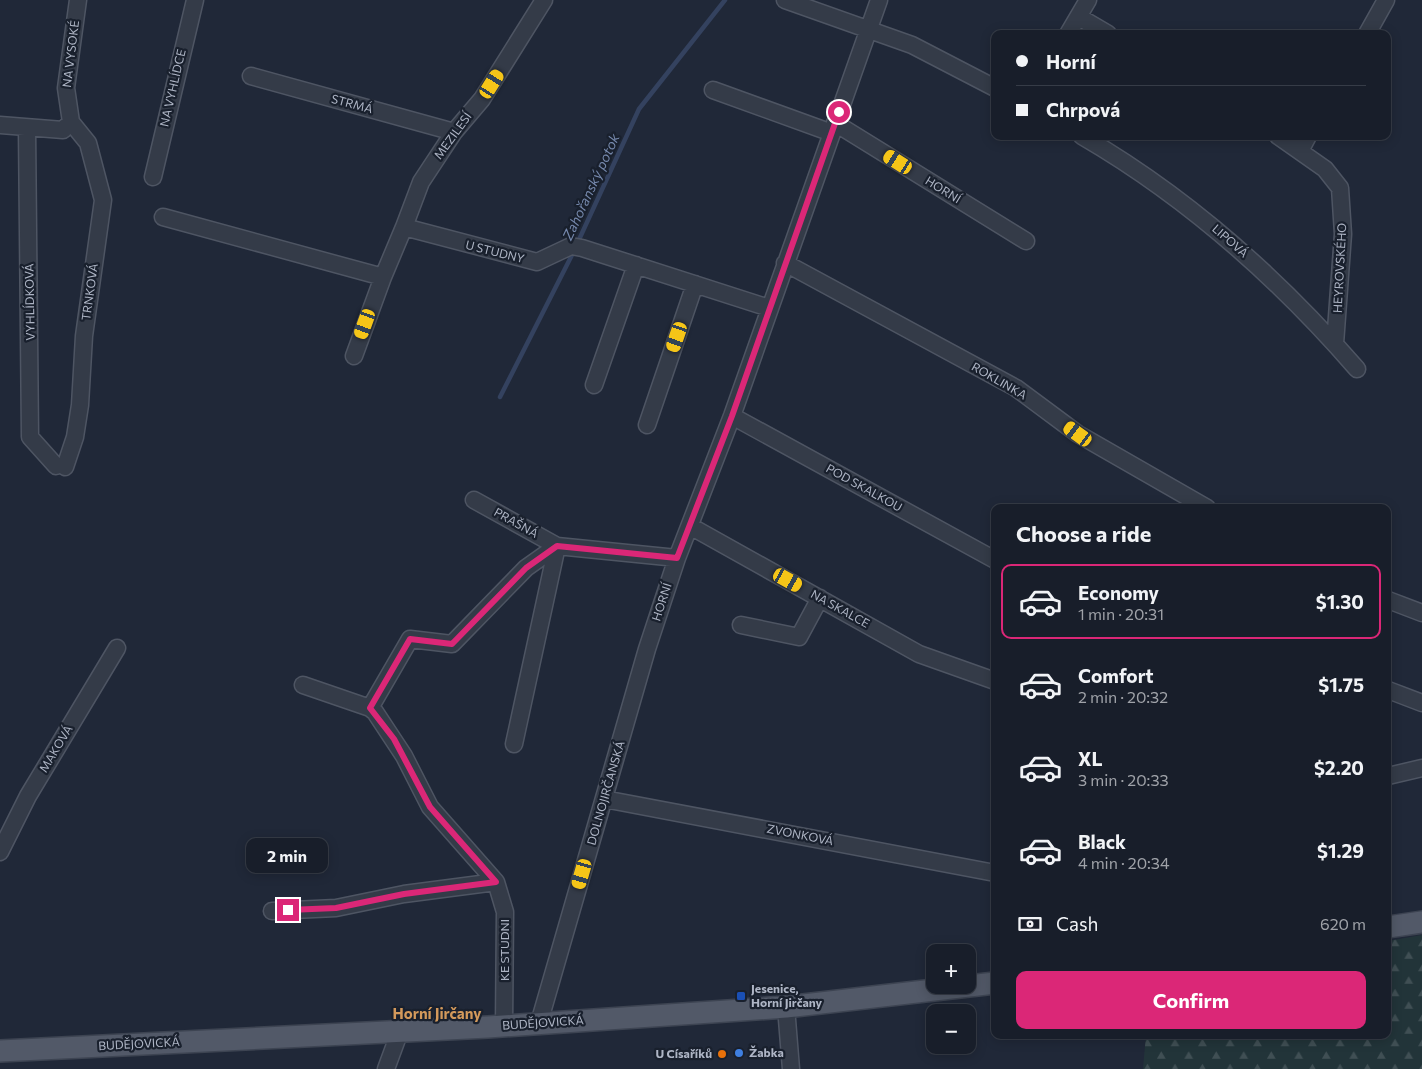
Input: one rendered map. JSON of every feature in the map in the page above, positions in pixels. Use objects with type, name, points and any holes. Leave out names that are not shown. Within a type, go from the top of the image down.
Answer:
[{"type":"main road","points":[[1391,927],[1422,922]]},
{"type":"main road","name":"BUDĚJOVICKÁ","points":[[0,1050],[504,1026],[786,1007],[991,983]]},
{"type":"street","name":"NA VYSOKÉ","points":[[71,122],[66,88],[78,0]]},
{"type":"street","name":"NA VYHLÍDCE","points":[[152,177],[195,0]]},
{"type":"street","name":"MEZILESÍ","points":[[404,227],[421,182],[454,132],[482,99],[544,0]]},
{"type":"street","points":[[785,0],[912,45],[991,86]]},
{"type":"street","name":"HORNÍ","points":[[647,649],[677,558],[732,416],[879,0]]},
{"type":"street","points":[[1071,30],[1088,0]]},
{"type":"street","points":[[1369,30],[1386,0]]},
{"type":"street","points":[[1079,17],[1101,30]]},
{"type":"street","name":"STRMÁ","points":[[251,76],[454,132]]},
{"type":"street","name":"HORNÍ","points":[[713,90],[833,128],[1026,240]]},
{"type":"street","points":[[0,126],[63,130],[71,122]]},
{"type":"street","name":"TRNKOVÁ","points":[[61,466],[75,437],[80,405],[84,336],[103,200],[88,143],[71,122]]},
{"type":"street","name":"VYHLÍDKOVÁ","points":[[27,128],[30,437],[61,466]]},
{"type":"street","name":"LIPOVÁ","points":[[1089,140],[1114,155],[1210,224],[1269,275],[1358,369]]},
{"type":"street","name":"HEYROVSKÉHO","points":[[1284,140],[1325,169],[1340,188],[1343,234],[1336,344]]},
{"type":"street","points":[[1300,151],[1306,140]]},
{"type":"street","points":[[163,217],[383,277]]},
{"type":"street","points":[[354,356],[383,277],[404,227]]},
{"type":"street","name":"U STUDNY","points":[[404,227],[537,262],[577,247],[769,308]]},
{"type":"street","name":"ROKLINKA","points":[[785,263],[1016,388],[1078,434],[1200,504]]},
{"type":"street","points":[[594,385],[636,265]]},
{"type":"street","points":[[647,425],[695,284]]},
{"type":"street","name":"POD SKALKOU","points":[[732,416],[991,558]]},
{"type":"street","name":"PRAŠNÁ","points":[[474,500],[557,546],[677,558]]},
{"type":"street","name":"NA SKALCE","points":[[690,526],[919,654],[991,680]]},
{"type":"street","points":[[303,685],[370,708],[410,639],[452,644],[526,568],[557,546]]},
{"type":"street","points":[[514,744],[557,546]]},
{"type":"street","points":[[741,625],[799,637],[820,598]]},
{"type":"street","points":[[1391,601],[1422,613]]},
{"type":"street","name":"MAKOVÁ","points":[[0,852],[28,796],[117,648]]},
{"type":"street","name":"DOLNOJIRČANSKÁ","points":[[539,1023],[647,649]]},
{"type":"street","points":[[1391,691],[1422,703]]},
{"type":"street","name":"KE STUDNI","points":[[370,708],[394,739],[430,807],[496,882],[505,912],[504,1026]]},
{"type":"street","points":[[1391,775],[1422,768]]},
{"type":"street","name":"ZVONKOVÁ","points":[[604,799],[991,872]]},
{"type":"street","points":[[272,911],[336,908],[404,894],[496,882]]},
{"type":"street","points":[[786,1007],[790,1069]]},
{"type":"street","points":[[386,1069],[400,1031]]},
{"type":"green space","points":[[1422,935],[1422,1069],[1143,1069],[1146,1039],[1391,1039],[1391,940]]},
{"type":"waterway","name":"Zahořanský potok","points":[[577,244],[639,109],[725,0]]},
{"type":"waterway","name":"Zahořanský potok","points":[[500,397],[574,251]]},
{"type":"place","name":"Jesenice, Horní Jirčany","points":[[741,996]]},
{"type":"place","name":"Žabka","points":[[739,1053]]},
{"type":"place","name":"U Císaříků","points":[[722,1054]]},
{"type":"district","name":"Horní Jirčany","points":[[437,1014]]},
{"type":"route","points":[[288,910],[336,908],[404,894],[496,882],[430,807],[394,739],[375,712],[370,708],[410,639],[452,644],[526,568],[557,546],[677,558],[732,416],[839,112]]}]
